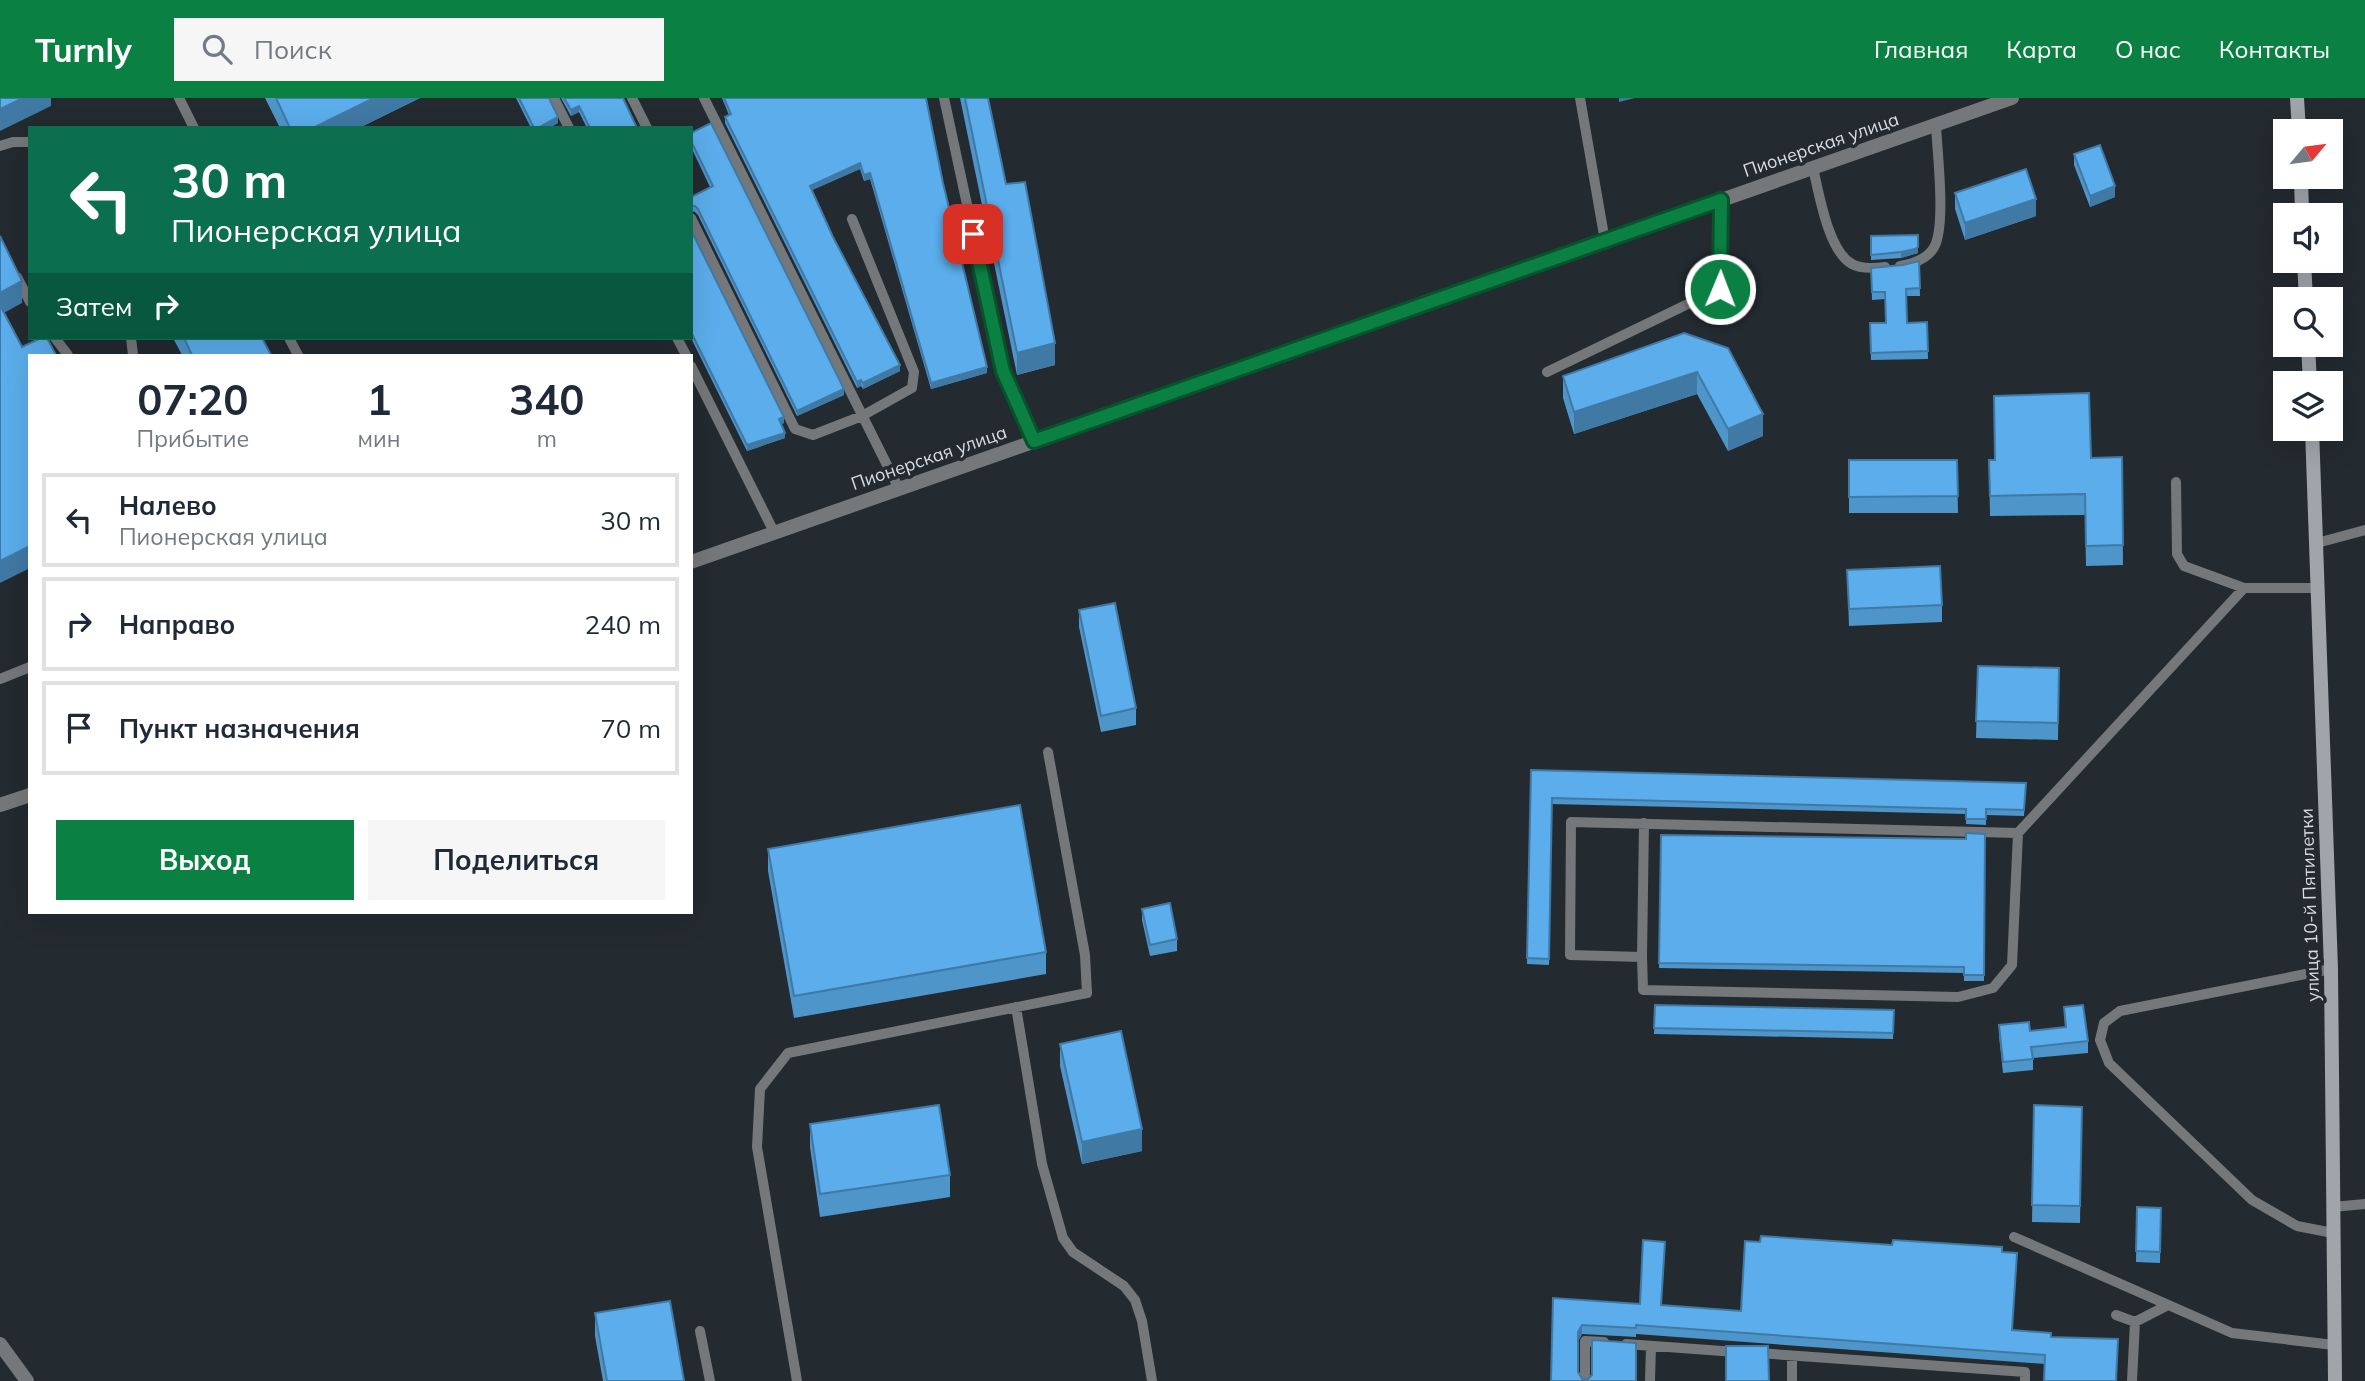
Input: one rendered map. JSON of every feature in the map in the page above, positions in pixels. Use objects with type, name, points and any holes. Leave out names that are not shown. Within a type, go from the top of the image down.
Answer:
[{"type":"main road","points":[[2297,98],[2298,119]]},
{"type":"main road","name":"улица 10-й Пятилетки","points":[[2313,441],[2331,970],[2335,1381]]},
{"type":"street","name":"Пионерская улица","points":[[693,561],[2012,98]]},
{"type":"street","points":[[0,805],[28,796]]},
{"type":"street","points":[[0,1344],[27,1381]]},
{"type":"lane","points":[[179,98],[193,126]]},
{"type":"lane","points":[[554,98],[568,126]]},
{"type":"lane","points":[[632,98],[646,126]]},
{"type":"lane","points":[[704,98],[899,489]]},
{"type":"lane","points":[[944,98],[1003,371],[1034,441]]},
{"type":"lane","points":[[1580,98],[1605,241]]},
{"type":"lane","points":[[1813,168],[1825,220],[1838,248],[1852,264],[1875,268],[1906,265],[1924,258],[1934,248],[1941,230],[1936,125]]},
{"type":"lane","points":[[0,146],[13,142],[28,142]]},
{"type":"lane","points":[[1547,372],[1720,289],[1721,200]]},
{"type":"lane","points":[[693,222],[795,429],[813,435],[862,416],[912,388],[914,372],[852,219]]},
{"type":"lane","points":[[12,266],[28,298]]},
{"type":"lane","points":[[57,340],[67,354]]},
{"type":"lane","points":[[693,370],[774,532]]},
{"type":"lane","points":[[2176,482],[2177,554],[2184,566],[2244,588],[2319,588]]},
{"type":"lane","points":[[2317,543],[2365,530]]},
{"type":"lane","points":[[1644,823],[1643,990],[1958,997],[1993,988],[2012,965],[2018,833],[2244,588]]},
{"type":"lane","points":[[0,679],[28,668]]},
{"type":"lane","points":[[797,1381],[757,1147],[760,1088],[788,1053],[1087,993],[1085,955],[1048,752]]},
{"type":"lane","points":[[1642,957],[1570,955],[1571,822],[2018,833]]},
{"type":"lane","points":[[2331,970],[2120,1010],[2104,1023],[2100,1040],[2109,1063],[2252,1200],[2297,1226],[2333,1233]]},
{"type":"lane","points":[[1016,1007],[1042,1164],[1063,1238],[1073,1252],[1124,1286],[1135,1300],[1142,1321],[1152,1381]]},
{"type":"lane","points":[[2333,1207],[2365,1204]]},
{"type":"lane","points":[[2014,1237],[2232,1334],[2334,1345]]},
{"type":"lane","points":[[2116,1315],[2135,1322],[2168,1305]]},
{"type":"lane","points":[[2132,1381],[2135,1322]]},
{"type":"lane","points":[[700,1331],[710,1381]]},
{"type":"lane","points":[[1585,1381],[1585,1341],[2025,1372],[2025,1381]]},
{"type":"lane","points":[[1650,1381],[1651,1346]]},
{"type":"lane","points":[[1792,1381],[1793,1356]]},
{"type":"building","points":[[0,98],[23,98],[0,109]]},
{"type":"building","points":[[276,98],[374,98],[317,126],[289,126]]},
{"type":"building","points":[[519,98],[549,98],[558,117],[542,126],[533,126]]},
{"type":"building","points":[[564,98],[623,98],[636,126],[589,126],[579,106],[571,110]]},
{"type":"building","points":[[724,98],[926,98],[943,183],[987,367],[931,383],[870,173],[864,175],[860,163],[810,186],[833,237],[900,365],[863,383],[861,380],[857,382],[725,117],[731,114]]},
{"type":"building","points":[[965,98],[988,98],[1006,184],[1025,182],[1055,343],[1017,353]]},
{"type":"building","points":[[711,123],[844,389],[797,411],[698,209],[693,206],[693,196],[713,186],[693,145],[693,132]]},
{"type":"building","points":[[2100,145],[2115,186],[2090,196],[2074,154]]},
{"type":"building","points":[[2026,169],[2036,199],[1965,223],[1955,193]]},
{"type":"building","points":[[693,234],[784,417],[779,419],[785,433],[747,445],[693,336]]},
{"type":"building","points":[[1918,235],[1918,247],[1915,249],[1871,255],[1871,236]]},
{"type":"building","points":[[0,236],[22,281],[0,293]]},
{"type":"building","points":[[1919,261],[1920,288],[1906,289],[1907,323],[1927,322],[1928,351],[1871,353],[1870,323],[1886,323],[1885,292],[1872,292],[1871,268]]},
{"type":"building","points":[[0,305],[22,347],[37,340],[48,340],[55,354],[28,354],[28,547],[0,561]]},
{"type":"building","points":[[1684,333],[1728,348],[1763,414],[1728,429],[1697,372],[1574,412],[1563,376]]},
{"type":"building","points":[[185,340],[263,340],[270,354],[192,354]]},
{"type":"building","points":[[2089,393],[2091,458],[2122,457],[2123,545],[2086,546],[2085,494],[1990,496],[1989,460],[1995,460],[1994,396]]},
{"type":"building","points":[[1849,460],[1957,460],[1958,496],[1849,497]]},
{"type":"building","points":[[1940,566],[1942,605],[1849,609],[1847,570]]},
{"type":"building","points":[[1115,603],[1136,708],[1101,716],[1079,610]]},
{"type":"building","points":[[1978,666],[2059,668],[2058,723],[1976,721]]},
{"type":"building","points":[[1531,770],[2026,783],[2024,810],[1986,809],[1986,819],[1966,819],[1966,809],[1552,798],[1549,959],[1527,958]]},
{"type":"building","points":[[1020,805],[1046,952],[794,996],[768,849]]},
{"type":"building","points":[[1966,833],[1985,834],[1984,975],[1964,975],[1964,967],[1659,963],[1661,835],[1966,839]]},
{"type":"building","points":[[1170,903],[1177,939],[1150,945],[1142,909]]},
{"type":"building","points":[[1655,1005],[1894,1010],[1893,1033],[1654,1028]]},
{"type":"building","points":[[2083,1005],[2088,1041],[2031,1047],[2033,1059],[2003,1062],[1999,1025],[2029,1022],[2030,1031],[2066,1027],[2064,1007]]},
{"type":"building","points":[[1121,1031],[1142,1129],[1082,1142],[1060,1044]]},
{"type":"building","points":[[939,1105],[950,1175],[820,1194],[810,1124]]},
{"type":"building","points":[[2034,1105],[2082,1107],[2080,1206],[2032,1205]]},
{"type":"building","points":[[2137,1207],[2161,1208],[2160,1252],[2136,1251]]},
{"type":"building","points":[[1761,1236],[1892,1245],[1893,1240],[2002,1247],[2002,1252],[2017,1253],[2012,1330],[2051,1333],[2051,1337],[2118,1339],[2116,1381],[2044,1381],[2045,1355],[1636,1325],[1636,1328],[1582,1325],[1578,1332],[1578,1372],[1582,1379],[1588,1379],[1592,1375],[1592,1340],[1636,1343],[1636,1381],[1551,1381],[1553,1298],[1640,1304],[1643,1240],[1665,1242],[1661,1305],[1741,1311],[1745,1241],[1760,1242]]},
{"type":"building","points":[[670,1301],[684,1381],[607,1381],[595,1313]]},
{"type":"building","points":[[1726,1346],[1768,1346],[1769,1381],[1726,1381]]},
{"type":"route","points":[[973,234],[1003,371],[1034,441],[1721,200],[1720,289]]}]
